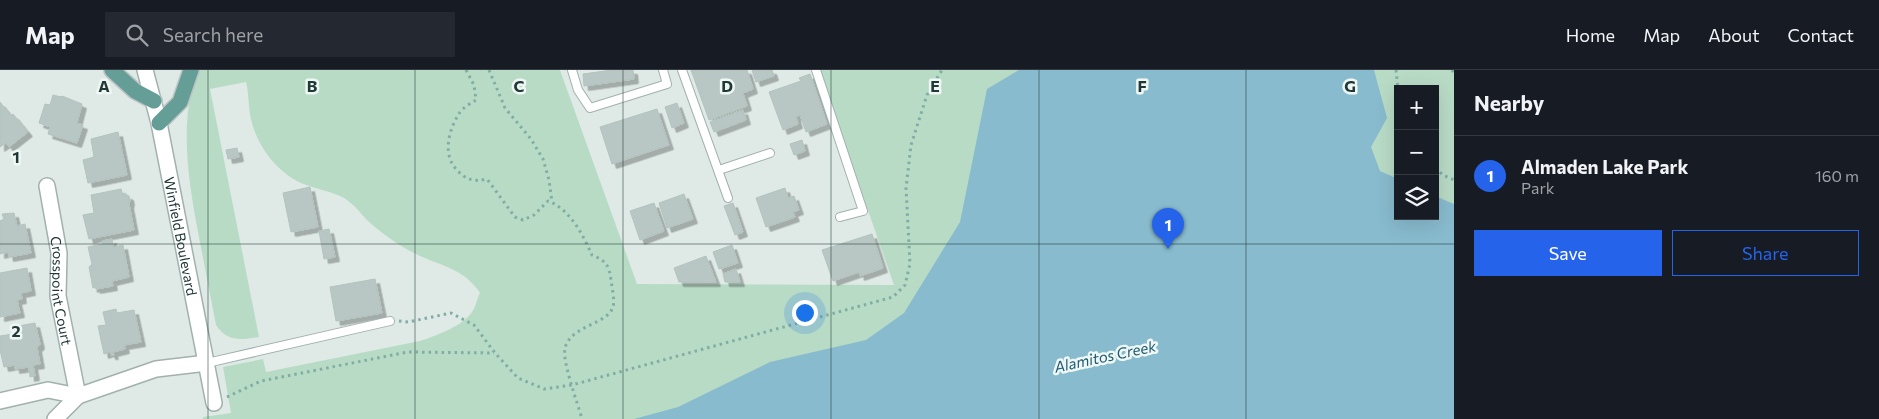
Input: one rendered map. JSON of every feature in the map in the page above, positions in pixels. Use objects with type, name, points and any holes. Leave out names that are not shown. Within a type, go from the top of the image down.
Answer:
[{"type":"main road","points":[[112,70],[135,91],[154,101]]},
{"type":"main road","points":[[159,122],[180,102],[191,70]]},
{"type":"street","name":"Winfield Boulevard","points":[[145,70],[159,122],[214,403]]},
{"type":"street","name":"Crosspoint Court","points":[[47,186],[59,253],[58,296],[78,396]]},
{"type":"street","points":[[55,419],[78,396],[156,369],[207,362]]},
{"type":"street","points":[[0,401],[48,390],[78,396]]},
{"type":"lane","points":[[572,70],[578,90],[590,108],[667,84],[663,70]]},
{"type":"lane","points":[[682,70],[728,198]]},
{"type":"lane","points":[[816,70],[863,211],[840,217]]},
{"type":"lane","points":[[719,170],[770,153]]},
{"type":"lane","points":[[207,362],[390,321]]},
{"type":"path","points":[[466,70],[474,85],[476,100],[461,110],[451,130],[447,147],[450,162],[463,176],[474,182],[487,179],[515,217],[523,220],[534,215],[548,201],[558,205],[583,235],[592,255],[604,260],[609,268],[614,306],[608,315],[574,334],[565,348],[565,362],[582,419]]},
{"type":"path","points":[[489,70],[505,108],[531,139],[543,159],[549,180],[552,202]]},
{"type":"path","points":[[390,321],[408,322],[451,313],[474,325],[495,353],[518,378],[544,389],[572,385],[893,297],[905,285],[910,264],[906,188],[912,145],[927,95],[942,70]]},
{"type":"path","points":[[1396,70],[1398,85]]},
{"type":"path","points":[[1439,171],[1454,180]]},
{"type":"path","points":[[214,403],[261,381],[408,352],[495,353]]},
{"type":"green space","points":[[197,70],[560,70],[637,284],[894,285],[819,70],[1454,70],[1454,419],[203,419],[203,417],[231,413],[223,367],[263,359],[266,372],[420,341],[448,330],[462,322],[473,310],[480,293],[467,278],[459,273],[416,254],[391,240],[344,198],[301,183],[283,172],[269,157],[258,139],[249,110],[246,82],[210,89],[259,337],[240,339],[230,337],[220,331],[216,325],[191,191],[187,151],[188,110]]},
{"type":"water","name":"Alamitos Creek","points":[[1019,70],[1374,70],[1387,118],[1371,147],[1380,171],[1394,177],[1394,220],[1439,220],[1439,198],[1454,204],[1454,419],[634,419],[678,407],[770,362],[866,340],[904,313],[960,222],[987,89]]},
{"type":"building","points":[[612,70],[633,70],[634,79],[584,86],[583,74]]},
{"type":"building","points":[[691,70],[747,70],[753,89],[743,93],[747,106],[709,120]]},
{"type":"building","points":[[752,70],[772,70],[774,76],[756,82]]},
{"type":"building","points":[[810,74],[827,124],[806,132],[800,115],[796,117],[798,124],[783,130],[769,92],[801,81],[799,78]]},
{"type":"building","points":[[53,95],[62,96],[82,104],[77,123],[83,125],[77,143],[48,134],[50,127],[39,123],[45,104],[50,105]]},
{"type":"building","points":[[0,102],[11,116],[13,114],[28,132],[9,147],[6,143],[0,147]]},
{"type":"building","points":[[677,103],[684,123],[672,128],[665,107]]},
{"type":"building","points":[[657,109],[669,145],[612,164],[600,127]]},
{"type":"building","points":[[743,110],[746,120],[714,132],[710,122]]},
{"type":"building","points":[[118,132],[127,175],[88,183],[83,160],[94,157],[91,139]]},
{"type":"building","points":[[802,140],[805,151],[794,155],[790,144]]},
{"type":"building","points":[[237,148],[239,157],[228,159],[226,150]]},
{"type":"building","points":[[310,187],[318,227],[291,232],[283,193]]},
{"type":"building","points":[[785,188],[788,198],[794,196],[799,210],[793,212],[795,217],[766,227],[756,198]]},
{"type":"building","points":[[121,189],[123,195],[129,196],[134,230],[89,239],[83,215],[94,213],[91,195]]},
{"type":"building","points":[[684,194],[693,219],[667,228],[659,203]]},
{"type":"building","points":[[654,203],[664,231],[640,240],[630,211]]},
{"type":"building","points":[[733,203],[743,232],[735,235],[724,206]]},
{"type":"building","points":[[14,213],[17,226],[25,224],[31,253],[9,257],[8,252],[0,254],[0,221],[4,219],[2,214]]},
{"type":"building","points":[[329,229],[335,257],[324,259],[319,231]]},
{"type":"building","points":[[872,234],[883,268],[860,276],[859,272],[833,281],[822,250]]},
{"type":"building","points":[[112,239],[113,247],[123,245],[129,277],[112,281],[113,286],[93,288],[89,267],[92,264],[88,247],[103,244],[102,241]]},
{"type":"building","points":[[732,245],[738,263],[719,269],[713,252]]},
{"type":"building","points":[[706,256],[716,282],[679,282],[674,268]]},
{"type":"building","points":[[27,268],[31,291],[21,293],[22,299],[17,300],[20,313],[0,317],[0,273]]},
{"type":"building","points":[[736,269],[740,282],[725,282],[723,274]]},
{"type":"building","points":[[375,279],[382,313],[336,321],[330,287]]},
{"type":"building","points":[[116,309],[117,313],[134,310],[141,342],[124,345],[125,349],[113,352],[114,355],[111,355],[110,352],[104,354],[98,326],[106,325],[103,312]]},
{"type":"building","points":[[35,323],[40,344],[37,347],[40,364],[33,365],[35,376],[30,377],[29,367],[15,369],[15,365],[4,367],[0,350],[0,336],[19,333],[18,326]]},
{"type":"place","name":"Almaden Lake Park","points":[[1168,249]]}]
